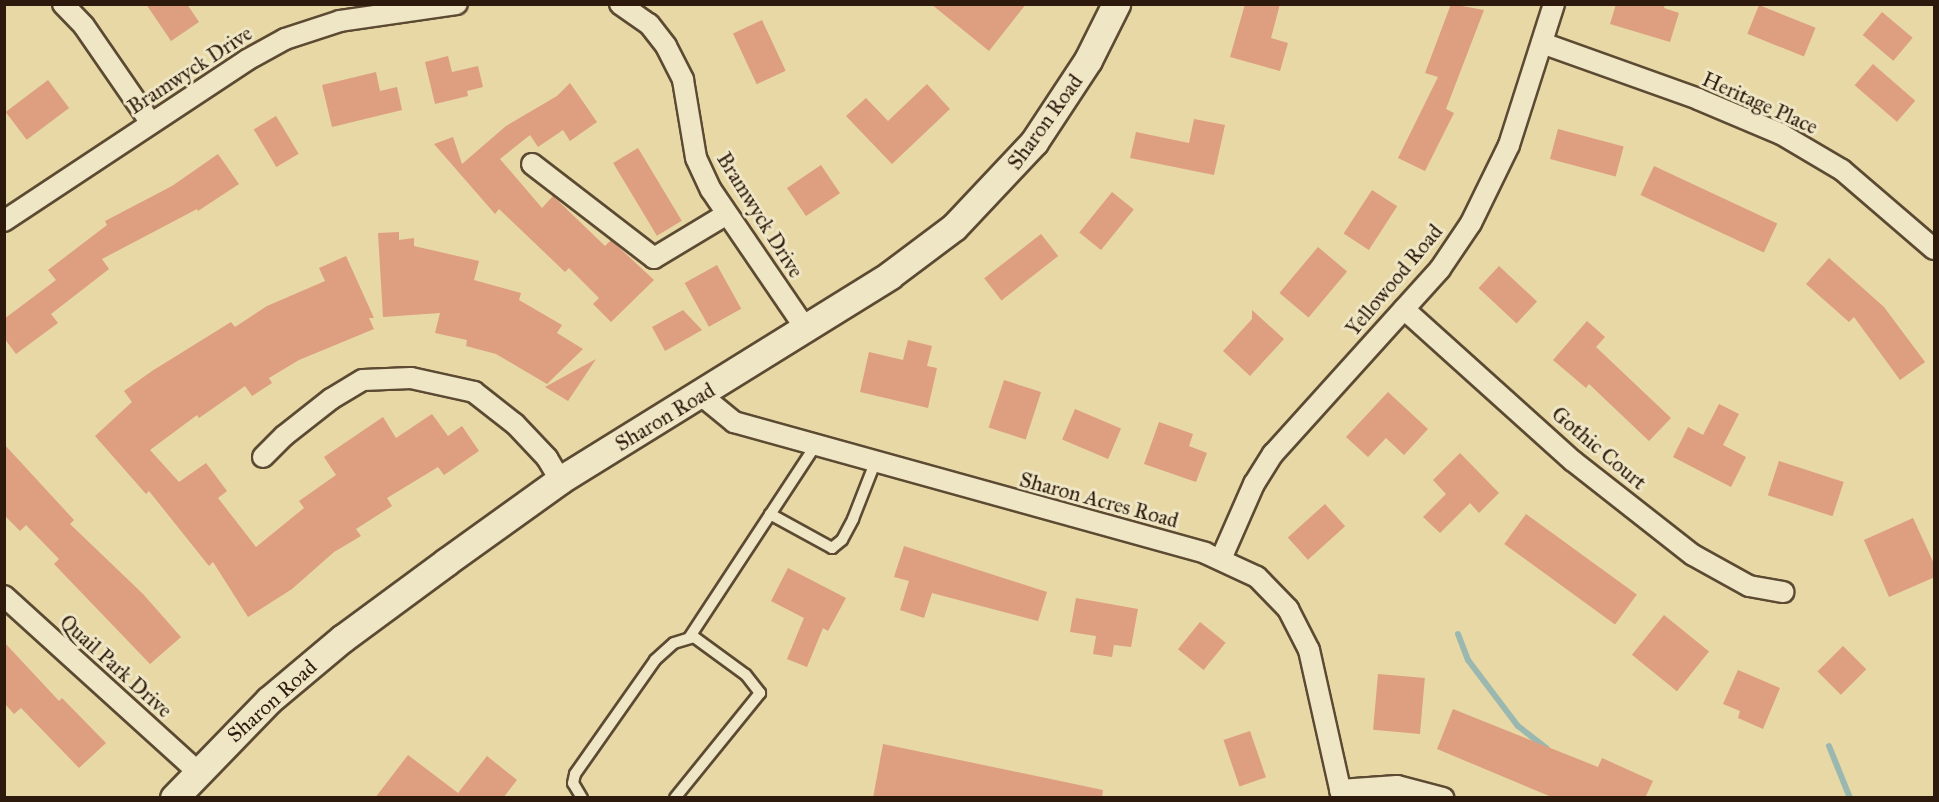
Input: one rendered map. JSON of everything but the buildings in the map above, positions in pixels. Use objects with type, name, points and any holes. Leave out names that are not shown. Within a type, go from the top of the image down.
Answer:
[{"type":"main road","name":"Sharon Road","points":[[174,798],[197,771],[269,700],[343,638],[560,480],[701,395],[890,275],[980,203],[1034,142],[1061,105],[1116,4]]},
{"type":"street","points":[[63,4],[84,26],[151,123]]},
{"type":"street","name":"Bramwyck Drive","points":[[4,221],[255,54],[285,39],[340,21],[457,4]]},
{"type":"street","name":"Bramwyck Drive","points":[[620,4],[648,24],[666,46],[680,71],[696,158],[728,214],[805,328]]},
{"type":"street","name":"Yellowood Road","points":[[1221,559],[1254,484],[1273,454],[1440,269],[1472,223],[1494,181],[1554,4]]},
{"type":"street","name":"Heritage Place","points":[[1542,43],[1708,103],[1780,134],[1842,170],[1935,249]]},
{"type":"street","points":[[532,164],[654,258],[728,214]]},
{"type":"street","name":"Gothic Court","points":[[1404,309],[1573,461],[1693,555],[1749,586],[1783,592]]},
{"type":"street","points":[[263,457],[322,406],[363,380],[411,378],[474,392],[515,424],[547,458],[560,480]]},
{"type":"street","name":"Sharon Acres Road","points":[[701,395],[734,422],[1221,559],[1265,585],[1300,629],[1309,650],[1341,794]]},
{"type":"street","name":"Quail Park Drive","points":[[4,596],[197,771]]},
{"type":"street","points":[[1341,794],[1397,786],[1443,798]]},
{"type":"lane","points":[[689,639],[815,446]]},
{"type":"lane","points":[[770,514],[832,548],[842,540],[853,519],[875,463]]},
{"type":"lane","points":[[582,798],[573,783],[575,774],[656,660],[674,643],[694,637],[746,675],[760,693],[675,798]]},
{"type":"waterway","points":[[1458,634],[1468,660],[1518,726],[1546,748]]},
{"type":"waterway","points":[[1829,746],[1850,798]]}]
